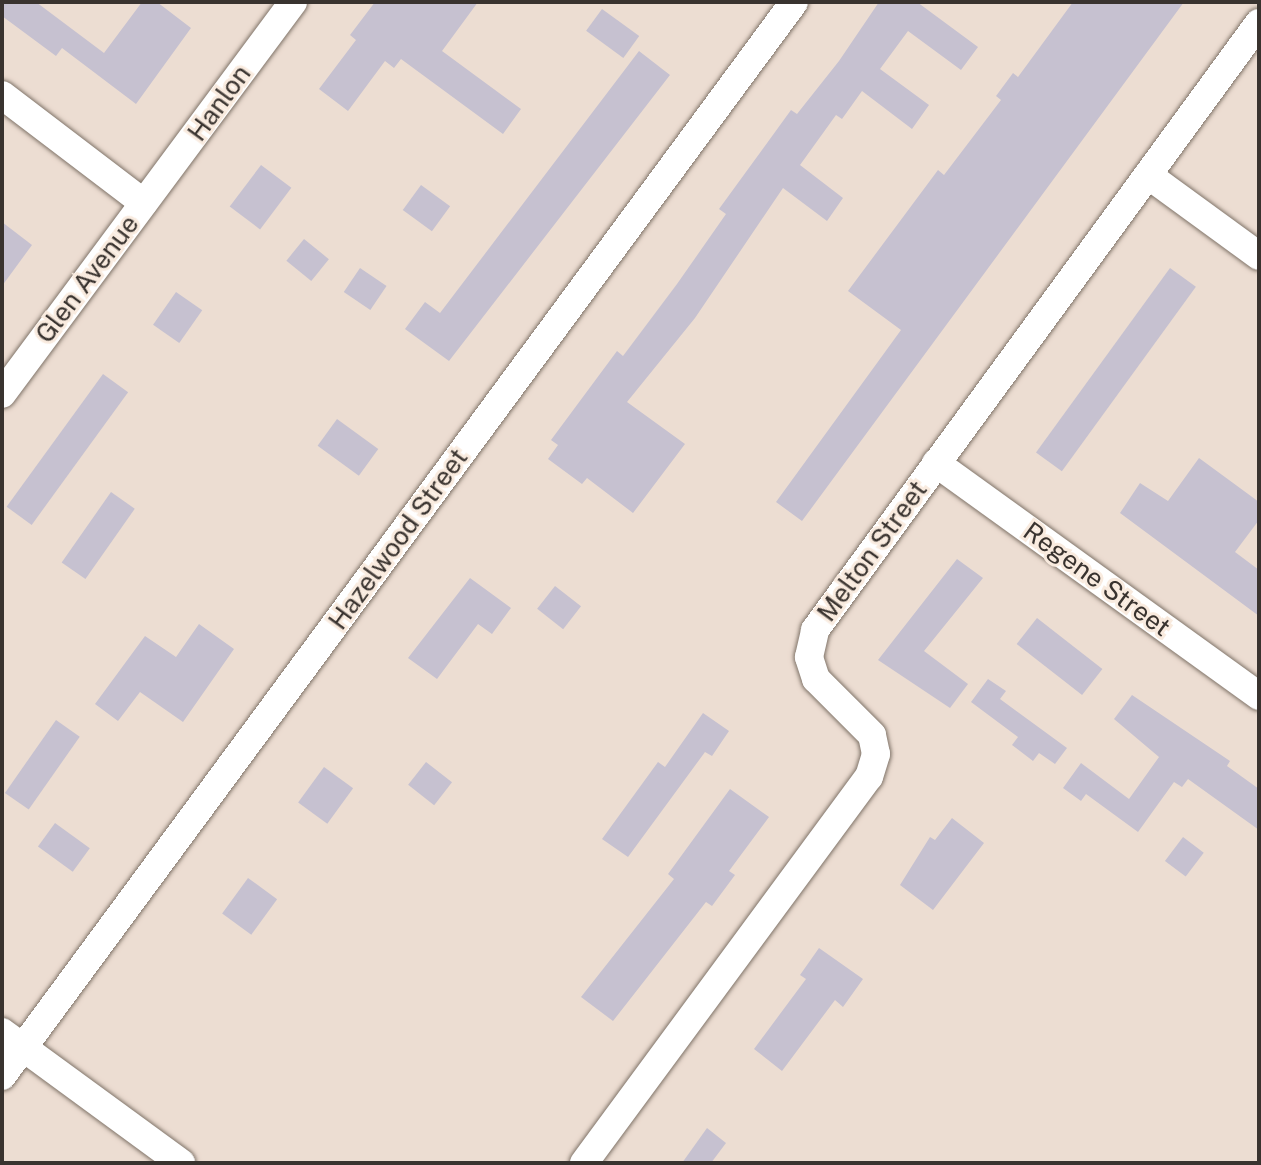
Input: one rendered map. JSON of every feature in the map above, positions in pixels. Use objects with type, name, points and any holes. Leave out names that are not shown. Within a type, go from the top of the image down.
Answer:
[{"type":"street","name":"Hanlon","points":[[144,203],[293,2]]},
{"type":"street","name":"Hazelwood Street","points":[[2,1076],[13,1039],[794,2]]},
{"type":"street","name":"Melton Street","points":[[584,1163],[869,777],[876,754],[872,735],[816,679],[809,643],[936,463],[1259,23]]},
{"type":"street","points":[[2,95],[144,203]]},
{"type":"street","points":[[1148,175],[1259,256]]},
{"type":"street","name":"Glen Avenue","points":[[2,394],[144,203]]},
{"type":"street","name":"Regene Street","points":[[936,463],[1259,696]]},
{"type":"street","points":[[13,1039],[181,1163]]},
{"type":"building","points":[[2,2],[36,2],[104,53],[142,2],[157,2],[191,28],[136,104],[62,48],[56,56],[2,16]]},
{"type":"building","points":[[375,2],[478,2],[442,51],[521,109],[503,134],[401,59],[394,68],[385,61],[348,111],[319,89],[356,40],[350,35]]},
{"type":"building","points":[[879,2],[917,2],[978,47],[961,70],[908,31],[880,69],[929,105],[912,129],[862,91],[842,119],[836,115],[800,165],[843,198],[827,221],[783,188],[695,318],[627,402],[685,444],[633,513],[587,478],[582,484],[548,459],[558,445],[551,440],[617,351],[623,356],[677,284],[726,214],[719,209],[791,110],[797,114],[839,61]]},
{"type":"building","points":[[1073,2],[1184,2],[802,521],[776,502],[901,330],[848,291],[938,170],[944,175],[1001,100],[996,96],[1013,73],[1018,77]]},
{"type":"building","points":[[602,9],[639,36],[623,58],[586,31]]},
{"type":"building","points":[[639,51],[670,75],[449,361],[405,329],[425,302],[440,313]]},
{"type":"building","points":[[261,165],[291,188],[260,229],[230,207]]},
{"type":"building","points":[[421,185],[450,206],[432,231],[403,210]]},
{"type":"building","points":[[2,222],[32,245],[2,286]]},
{"type":"building","points":[[304,239],[329,259],[311,281],[286,261]]},
{"type":"building","points":[[360,268],[387,286],[370,310],[344,292]]},
{"type":"building","points":[[1170,268],[1196,287],[1062,471],[1036,452]]},
{"type":"building","points":[[176,292],[202,310],[179,343],[153,325]]},
{"type":"building","points":[[103,374],[128,392],[32,525],[7,507]]},
{"type":"building","points":[[337,419],[378,449],[359,476],[318,446]]},
{"type":"building","points":[[1199,458],[1259,502],[1259,520],[1235,552],[1259,570],[1259,616],[1120,513],[1140,483],[1168,501]]},
{"type":"building","points":[[111,492],[135,509],[85,579],[62,562]]},
{"type":"building","points":[[957,559],[983,578],[924,651],[968,684],[950,708],[878,660]]},
{"type":"building","points":[[470,578],[511,608],[492,634],[478,624],[437,679],[408,658]]},
{"type":"building","points":[[555,586],[581,606],[563,629],[537,609]]},
{"type":"building","points":[[1037,618],[1102,669],[1082,695],[1017,644]]},
{"type":"building","points":[[199,624],[234,649],[183,722],[140,692],[118,721],[95,704],[145,636],[176,657]]},
{"type":"building","points":[[988,679],[1006,691],[1000,699],[1067,748],[1055,764],[1039,753],[1033,761],[1012,745],[1018,737],[971,702]]},
{"type":"building","points":[[1132,695],[1230,761],[1227,766],[1259,789],[1259,830],[1188,779],[1182,787],[1174,782],[1138,832],[1086,794],[1081,801],[1063,788],[1081,763],[1129,799],[1159,757],[1114,719]]},
{"type":"building","points":[[703,713],[729,731],[712,756],[705,752],[628,857],[602,839],[658,762],[665,767]]},
{"type":"building","points":[[56,720],[80,737],[29,810],[5,793]]},
{"type":"building","points":[[426,762],[452,782],[434,805],[408,785]]},
{"type":"building","points":[[324,767],[353,788],[327,824],[298,803]]},
{"type":"building","points":[[730,789],[769,817],[729,871],[735,875],[712,906],[706,902],[613,1021],[581,997],[674,879],[668,874]]},
{"type":"building","points":[[952,818],[984,843],[933,910],[900,885],[930,837],[935,840]]},
{"type":"building","points":[[55,823],[90,848],[73,872],[38,846]]},
{"type":"building","points":[[1183,837],[1204,853],[1186,877],[1165,861]]},
{"type":"building","points":[[248,878],[277,899],[251,935],[222,914]]},
{"type":"building","points":[[819,948],[863,979],[843,1007],[835,1000],[782,1071],[754,1049],[806,979],[800,975]]},
{"type":"building","points":[[707,1128],[726,1143],[711,1163],[682,1163]]}]
